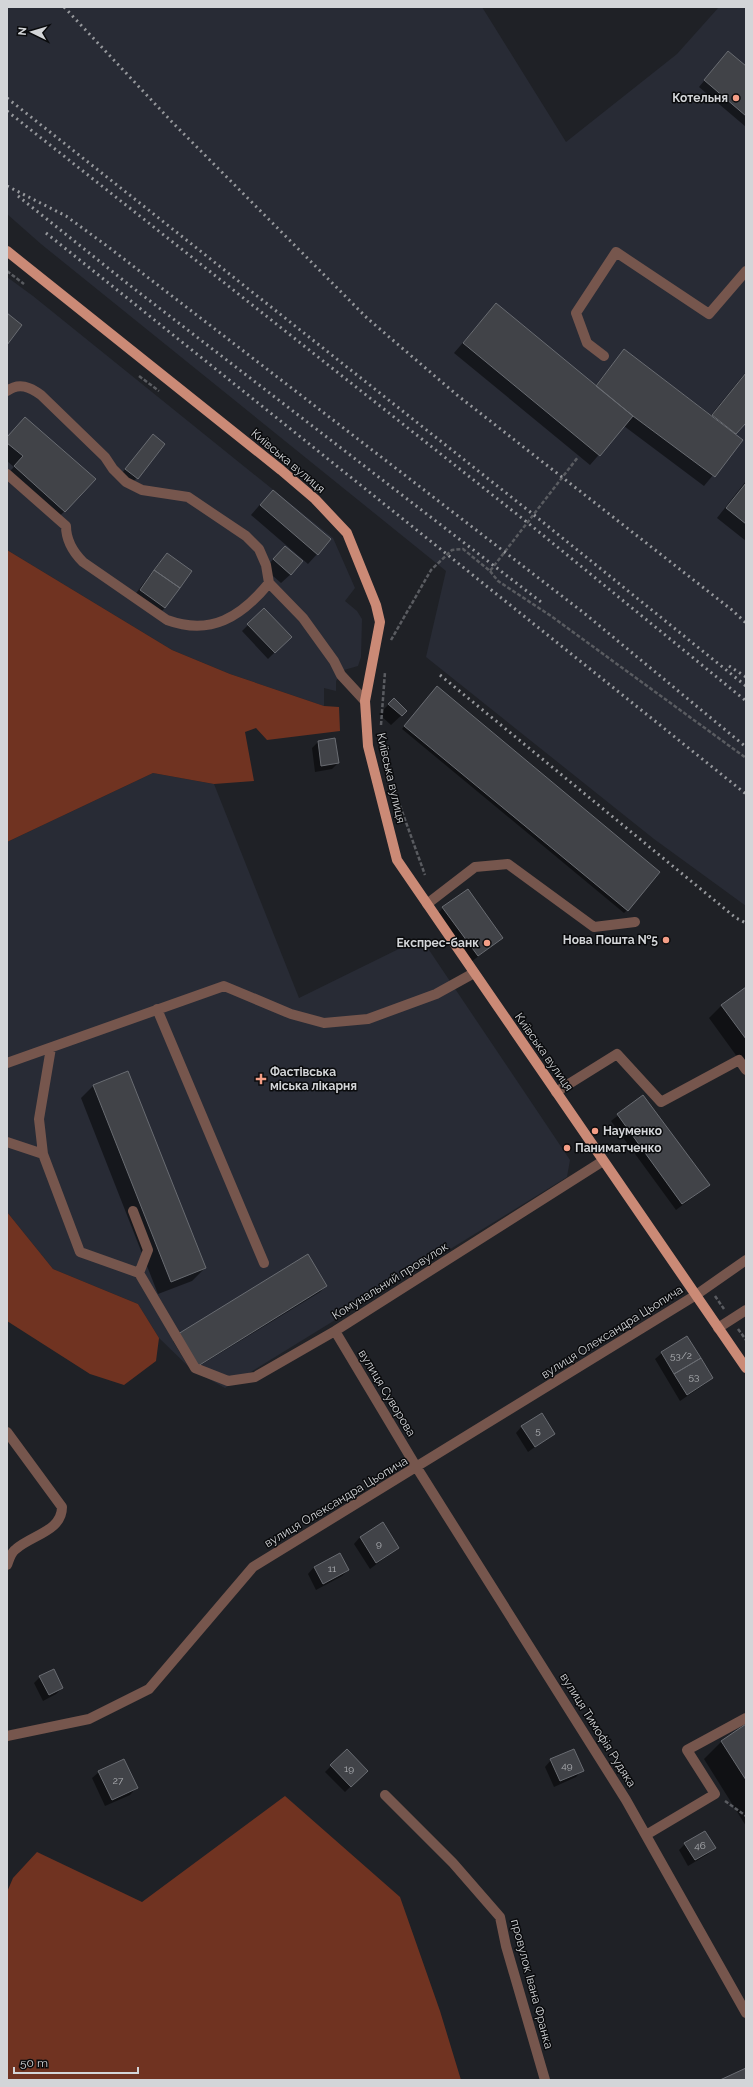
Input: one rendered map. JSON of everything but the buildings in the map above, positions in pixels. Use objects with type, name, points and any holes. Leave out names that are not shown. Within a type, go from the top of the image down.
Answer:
[{"type":"main road","name":"Київська вулиця","points":[[7,251],[315,500],[347,533],[376,605],[380,622],[365,702],[368,746],[397,860],[746,1368]]},
{"type":"street","points":[[604,356],[587,343],[576,313],[616,252],[709,314],[746,271]]},
{"type":"street","points":[[7,391],[14,386],[30,387],[105,457],[112,469],[126,482],[142,490],[188,497],[246,536],[258,549],[266,565],[269,583],[302,618],[334,661],[341,674],[365,702]]},
{"type":"street","points":[[7,474],[66,526],[66,536],[73,549],[83,562],[167,620],[178,624],[196,626],[226,621],[255,600],[269,583]]},
{"type":"street","points":[[427,904],[475,867],[508,864],[594,927],[635,922]]},
{"type":"street","points":[[7,1063],[224,986],[291,1014],[324,1023],[368,1019],[436,994],[474,973]]},
{"type":"street","points":[[157,1009],[264,1263]]},
{"type":"street","points":[[51,1048],[38,1118],[43,1154],[80,1252],[139,1273],[148,1250],[133,1211]]},
{"type":"street","points":[[556,1092],[617,1054],[661,1102],[739,1060],[746,1070]]},
{"type":"street","points":[[7,1142],[43,1154]]},
{"type":"street","name":"Комунальний провулок","points":[[139,1273],[195,1368],[228,1381],[255,1377],[335,1331],[604,1161]]},
{"type":"street","name":"вулиця Олександра Цьопича","points":[[7,1736],[89,1719],[149,1689],[254,1567],[696,1296],[746,1260]]},
{"type":"street","points":[[718,1328],[746,1310]]},
{"type":"street","name":"вулиця Суворова","points":[[335,1331],[417,1468]]},
{"type":"street","points":[[7,1432],[62,1507],[62,1516],[57,1524],[14,1550],[7,1565]]},
{"type":"street","name":"вулиця Тимофія Рудяка","points":[[417,1468],[622,1793],[746,2013]]},
{"type":"street","points":[[646,1835],[715,1794],[687,1750],[746,1718]]},
{"type":"street","name":"провулок Івана Франка","points":[[385,1795],[453,1863],[500,1917],[506,1946],[545,2080]]},
{"type":"path","points":[[7,271],[26,285]]},
{"type":"path","points":[[136,373],[160,392]]},
{"type":"path","points":[[490,571],[578,457]]},
{"type":"path","points":[[377,639],[387,647],[431,570],[452,550],[462,549],[490,571],[498,581],[551,616],[746,758]]},
{"type":"path","points":[[381,732],[386,670]]},
{"type":"path","points":[[392,784],[426,877]]},
{"type":"path","points":[[708,1287],[725,1310]]},
{"type":"path","points":[[738,1328],[746,1340]]},
{"type":"path","points":[[715,1794],[746,1816]]},
{"type":"shaded area","points":[[7,7],[482,7],[566,142],[677,54],[719,7],[746,7],[746,906],[654,839],[426,657],[446,571],[41,244],[7,214]]},
{"type":"shaded area","points":[[7,277],[33,296],[333,538],[355,588],[345,601],[357,611],[362,619],[361,657],[358,666],[344,670],[336,681],[336,691],[324,688],[324,706],[230,674],[172,650],[7,550]]},
{"type":"shaded area","points":[[7,550],[172,650],[230,674],[324,706],[339,707],[340,731],[267,740],[256,728],[245,732],[254,781],[214,784],[153,773],[7,842]]},
{"type":"shaded area","name":"Фастівська міська лікарня","points":[[153,773],[214,784],[299,998],[421,938],[570,1160],[567,1177],[225,1388],[191,1369],[159,1338],[138,1304],[53,1269],[7,1212],[7,842]]},
{"type":"shaded area","points":[[7,1212],[53,1269],[138,1304],[159,1338],[156,1361],[124,1385],[90,1374],[7,1321]]},
{"type":"shaded area","points":[[285,1796],[400,1897],[440,2011],[461,2080],[7,2080],[7,1892],[13,1878],[37,1852],[142,1902]]},
{"type":"railway","points":[[64,7],[173,123],[367,318],[457,395],[732,610],[746,623]]},
{"type":"railway","points":[[7,98],[534,515],[746,686]]},
{"type":"railway","points":[[7,111],[528,523],[746,701]]},
{"type":"railway","points":[[7,186],[66,216],[107,246],[584,613],[746,747]]},
{"type":"railway","points":[[18,196],[128,284],[541,602]]},
{"type":"railway","points":[[46,233],[746,794]]},
{"type":"railway","points":[[729,666],[746,677]]},
{"type":"railway","points":[[440,675],[736,918],[746,923]]},
{"type":"place","name":"Котельня","points":[[736,98]]},
{"type":"place","name":"Нова Пошта №5","points":[[666,940]]},
{"type":"place","name":"Експрес-банк","points":[[487,943]]},
{"type":"place","name":"Фастівська міська лікарня","points":[[261,1079]]},
{"type":"place","name":"Науменко","points":[[595,1131]]},
{"type":"place","name":"Паниматченко","points":[[567,1148]]}]
